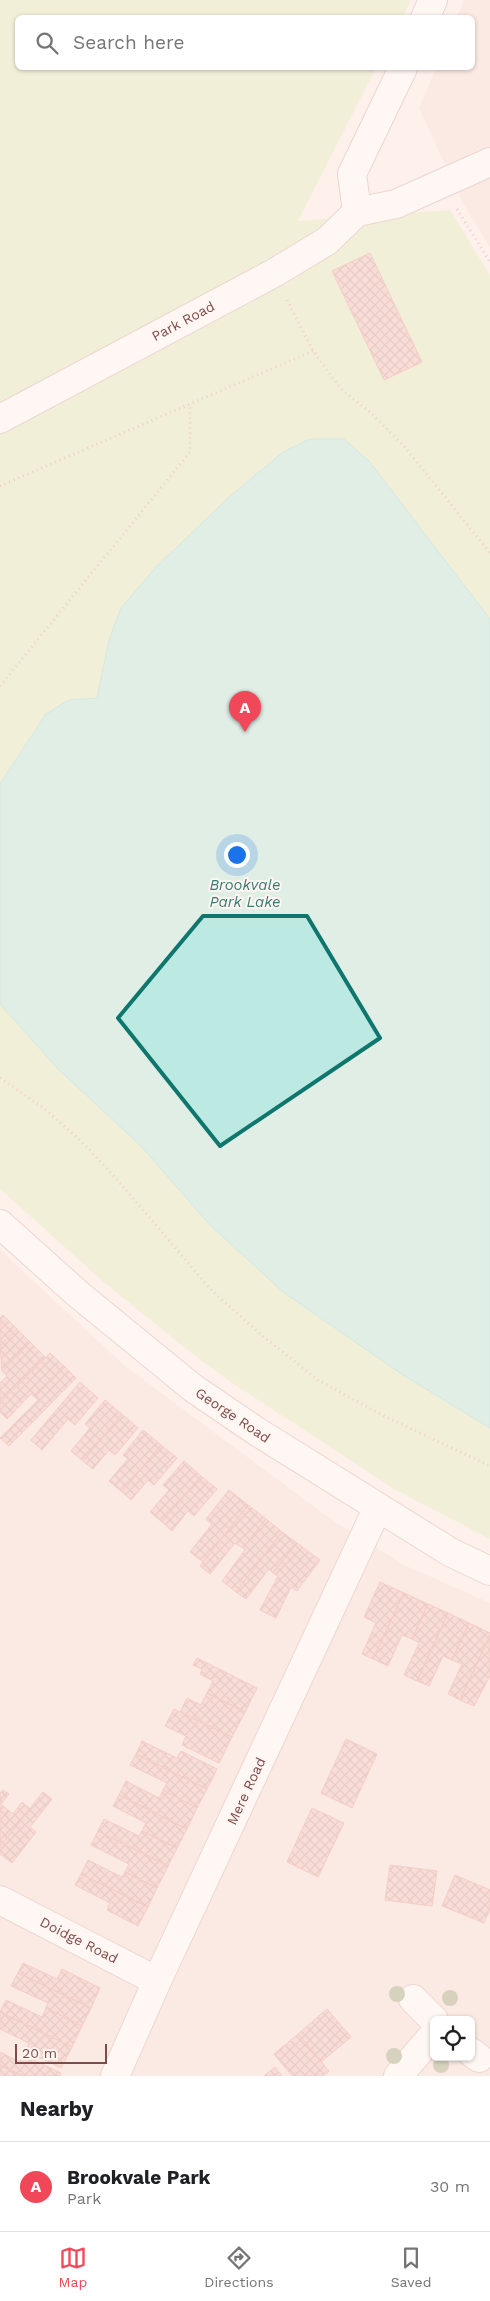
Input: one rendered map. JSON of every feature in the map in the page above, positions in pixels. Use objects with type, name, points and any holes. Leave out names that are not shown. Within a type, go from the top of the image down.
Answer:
[{"type":"street","points":[[427,15],[434,0]]},
{"type":"street","points":[[401,70],[352,174],[357,212],[396,204],[490,162]]},
{"type":"street","name":"Park Road","points":[[0,419],[274,273],[326,241],[357,212]]},
{"type":"street","name":"George Road","points":[[0,1224],[78,1294],[193,1388],[256,1431],[450,1552],[490,1570]]},
{"type":"street","name":"Mere Road","points":[[115,2076],[157,1981],[378,1507]]},
{"type":"street","name":"Doidge Road","points":[[0,1900],[157,1981]]},
{"type":"street","points":[[413,1999],[430,2016]]},
{"type":"street","points":[[398,2076],[430,2039]]},
{"type":"path","points":[[442,184],[490,262]]},
{"type":"path","points":[[274,273],[313,351],[341,389],[370,412],[404,446],[490,553]]},
{"type":"path","points":[[0,486],[313,351]]},
{"type":"path","points":[[0,686],[190,452],[190,404]]},
{"type":"path","points":[[0,1078],[45,1109],[84,1144],[121,1184],[212,1291],[264,1338],[318,1380],[380,1414],[490,1466]]},
{"type":"highlighted area","points":[[203,916],[307,916],[380,1038],[220,1146],[118,1018]]},
{"type":"shaded area","points":[[464,0],[490,0],[490,247],[463,203],[419,108],[435,70],[475,70],[475,15],[458,15]]},
{"type":"shaded area","points":[[0,1250],[125,1366],[329,1518],[404,1565],[490,1603],[490,2076],[0,2076]]},
{"type":"green space","points":[[0,0],[411,0],[404,15],[15,15],[15,70],[375,70],[298,221],[450,210],[490,275],[490,1539],[394,1489],[229,1381],[107,1285],[0,1189]]},
{"type":"water","name":"Brookvale Park Lake","points":[[310,439],[344,439],[369,461],[490,619],[490,1428],[403,1375],[283,1292],[209,1224],[140,1145],[59,1070],[0,1004],[0,784],[46,714],[69,700],[97,698],[109,640],[121,608],[156,567],[228,498],[283,452]]},
{"type":"building","points":[[370,253],[422,362],[384,380],[332,271]]},
{"type":"building","points":[[3,1315],[17,1329],[0,1346],[0,1318]]},
{"type":"building","points":[[17,1329],[30,1342],[2,1371],[0,1346]]},
{"type":"building","points":[[30,1342],[45,1357],[0,1403],[0,1383],[7,1376],[2,1371]]},
{"type":"building","points":[[50,1353],[65,1367],[35,1397],[31,1394],[7,1419],[0,1412],[0,1403]]},
{"type":"building","points":[[65,1367],[76,1378],[9,1446],[0,1438],[38,1400],[35,1397]]},
{"type":"building","points":[[80,1382],[98,1398],[75,1425],[68,1419],[42,1450],[31,1440]]},
{"type":"building","points":[[105,1400],[122,1414],[83,1461],[71,1451],[90,1428],[85,1424]]},
{"type":"building","points":[[122,1414],[138,1428],[115,1455],[109,1450],[93,1469],[83,1461]]},
{"type":"building","points":[[143,1430],[161,1445],[122,1492],[109,1481],[128,1459],[123,1455]]},
{"type":"building","points":[[161,1445],[177,1458],[154,1485],[148,1480],[131,1500],[122,1492]]},
{"type":"building","points":[[184,1461],[201,1476],[162,1522],[150,1512],[169,1490],[163,1485]]},
{"type":"building","points":[[201,1476],[217,1489],[194,1516],[188,1511],[172,1531],[162,1522]]},
{"type":"building","points":[[229,1490],[248,1505],[203,1562],[190,1552],[212,1524],[206,1519]]},
{"type":"building","points":[[248,1505],[266,1519],[243,1548],[235,1543],[210,1574],[200,1566]]},
{"type":"building","points":[[266,1519],[282,1532],[236,1592],[222,1581],[245,1550],[243,1548]]},
{"type":"building","points":[[282,1532],[297,1543],[273,1573],[269,1569],[246,1599],[236,1592]]},
{"type":"building","points":[[297,1543],[320,1560],[297,1591],[291,1587],[276,1618],[260,1610],[278,1576],[273,1573]]},
{"type":"building","points":[[380,1582],[404,1593],[373,1659],[362,1654],[376,1623],[364,1617]]},
{"type":"building","points":[[404,1593],[428,1604],[412,1639],[402,1635],[388,1666],[373,1659]]},
{"type":"building","points":[[428,1604],[448,1613],[417,1681],[404,1675],[419,1643],[412,1639]]},
{"type":"building","points":[[448,1613],[469,1623],[452,1660],[443,1656],[429,1686],[417,1681]]},
{"type":"building","points":[[469,1623],[490,1633],[490,1635],[460,1700],[448,1694],[462,1664],[452,1660]]},
{"type":"building","points":[[490,1635],[490,1676],[474,1706],[460,1700]]},
{"type":"building","points":[[197,1658],[257,1688],[245,1712],[207,1693],[213,1681],[200,1674],[202,1669],[193,1665]]},
{"type":"building","points":[[207,1693],[245,1712],[232,1737],[180,1712],[187,1698],[201,1705]]},
{"type":"building","points":[[174,1709],[232,1737],[219,1763],[182,1745],[186,1736],[165,1726]]},
{"type":"building","points":[[346,1739],[377,1754],[352,1808],[321,1793]]},
{"type":"building","points":[[142,1741],[177,1758],[181,1751],[217,1769],[207,1789],[136,1754]]},
{"type":"building","points":[[136,1754],[207,1789],[197,1808],[163,1790],[167,1783],[130,1765]]},
{"type":"building","points":[[126,1781],[159,1798],[163,1790],[197,1808],[187,1829],[119,1795]]},
{"type":"building","points":[[3,1790],[9,1794],[1,1804],[8,1810],[0,1821],[0,1793]]},
{"type":"building","points":[[43,1792],[52,1799],[30,1827],[36,1832],[12,1863],[0,1854],[0,1846]]},
{"type":"building","points":[[119,1795],[187,1829],[177,1848],[142,1831],[146,1823],[113,1806]]},
{"type":"building","points":[[22,1802],[30,1809],[0,1846],[0,1821],[8,1810],[13,1814]]},
{"type":"building","points":[[312,1808],[344,1823],[318,1877],[287,1862]]},
{"type":"building","points":[[104,1819],[139,1836],[142,1831],[177,1848],[168,1866],[98,1831]]},
{"type":"building","points":[[98,1831],[168,1866],[157,1888],[125,1872],[129,1864],[91,1845]]},
{"type":"building","points":[[88,1860],[122,1877],[125,1872],[157,1888],[148,1907],[81,1874]]},
{"type":"building","points":[[390,1865],[437,1871],[432,1906],[385,1900]]},
{"type":"building","points":[[81,1874],[148,1907],[138,1926],[107,1910],[110,1903],[75,1885]]},
{"type":"building","points":[[455,1875],[490,1890],[490,1909],[484,1923],[442,1906]]},
{"type":"building","points":[[23,1963],[57,1979],[62,1969],[100,1988],[91,2008],[18,1973]]},
{"type":"building","points":[[18,1973],[91,2008],[82,2026],[46,2008],[48,2003],[11,1986]]},
{"type":"building","points":[[6,2000],[42,2017],[46,2008],[82,2026],[72,2047],[0,2012]]},
{"type":"building","points":[[327,2009],[351,2037],[321,2062],[298,2034]]},
{"type":"building","points":[[0,2012],[72,2047],[61,2068],[26,2051],[29,2043],[0,2029]]},
{"type":"building","points":[[298,2034],[329,2071],[323,2076],[292,2076],[274,2054]]},
{"type":"building","points":[[0,2052],[20,2062],[23,2055],[61,2073],[60,2076],[23,2076],[0,2065]]},
{"type":"building","points":[[0,2065],[23,2076],[0,2076]]},
{"type":"building","points":[[275,2067],[282,2076],[264,2076]]},
{"type":"place","name":"Brookvale Park","points":[[245,732]]}]
